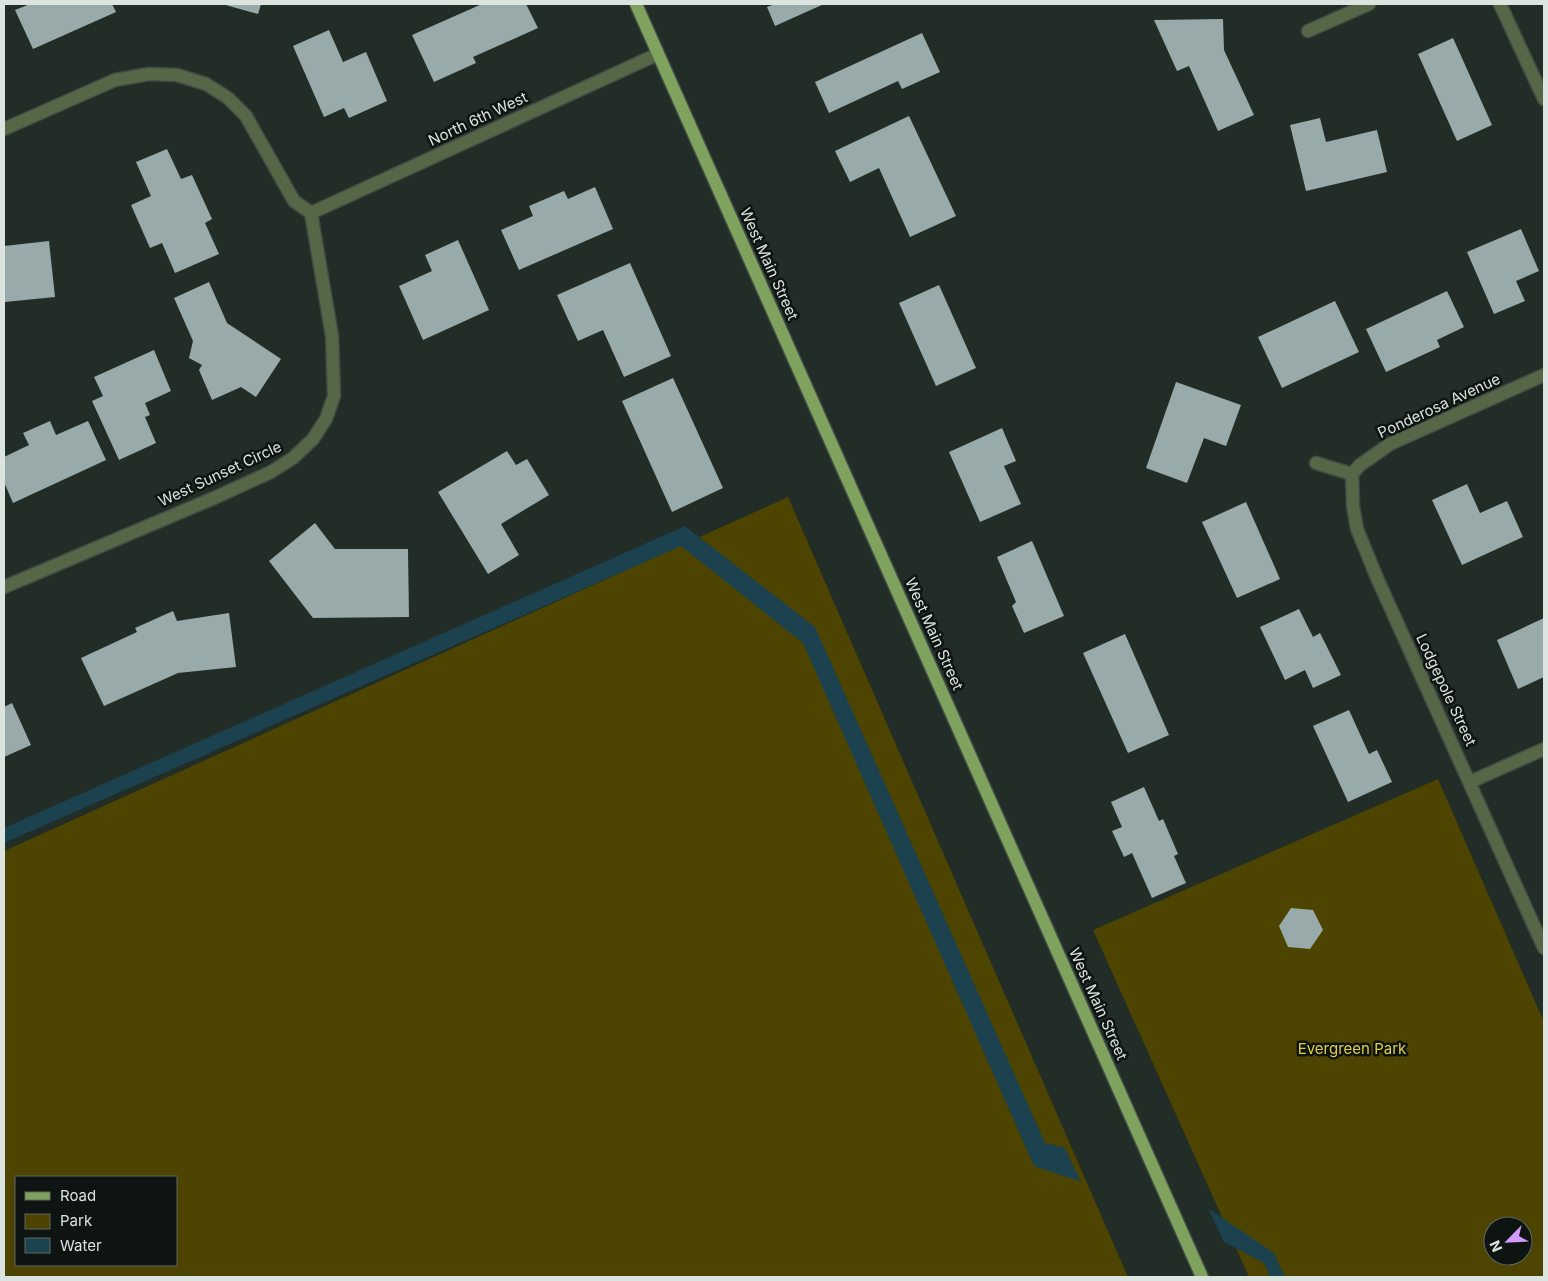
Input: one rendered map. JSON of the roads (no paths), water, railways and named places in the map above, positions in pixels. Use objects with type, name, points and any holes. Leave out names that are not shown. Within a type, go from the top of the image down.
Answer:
[{"type":"main road","name":"West Main Street","points":[[636,4],[1202,1277]]},
{"type":"street","points":[[1308,30],[1369,4]]},
{"type":"street","points":[[1500,4],[1544,99]]},
{"type":"street","name":"North 6th West","points":[[311,213],[658,54]]},
{"type":"street","points":[[4,129],[115,80],[149,74],[177,75],[206,84],[228,98],[246,116],[294,201],[311,213]]},
{"type":"street","name":"West Sunset Circle","points":[[4,587],[271,472],[293,458],[313,439],[326,419],[334,396],[332,336],[311,213]]},
{"type":"street","name":"Ponderosa Avenue","points":[[1352,474],[1360,465],[1390,444],[1544,375]]},
{"type":"street","points":[[1316,463],[1352,474]]},
{"type":"street","name":"Lodgepole Street","points":[[1352,474],[1353,506],[1357,529],[1377,578],[1544,948]]},
{"type":"street","points":[[1470,782],[1544,749]]},
{"type":"water","points":[[685,526],[815,627],[1045,1143],[1065,1148],[1081,1182],[1034,1166],[803,643],[681,546],[4,843],[4,828]]},
{"type":"water","points":[[1208,1208],[1274,1253],[1285,1277],[1270,1277],[1264,1263],[1224,1242]]},
{"type":"park label","name":"Evergreen Park","points":[[1352,1049]]}]
